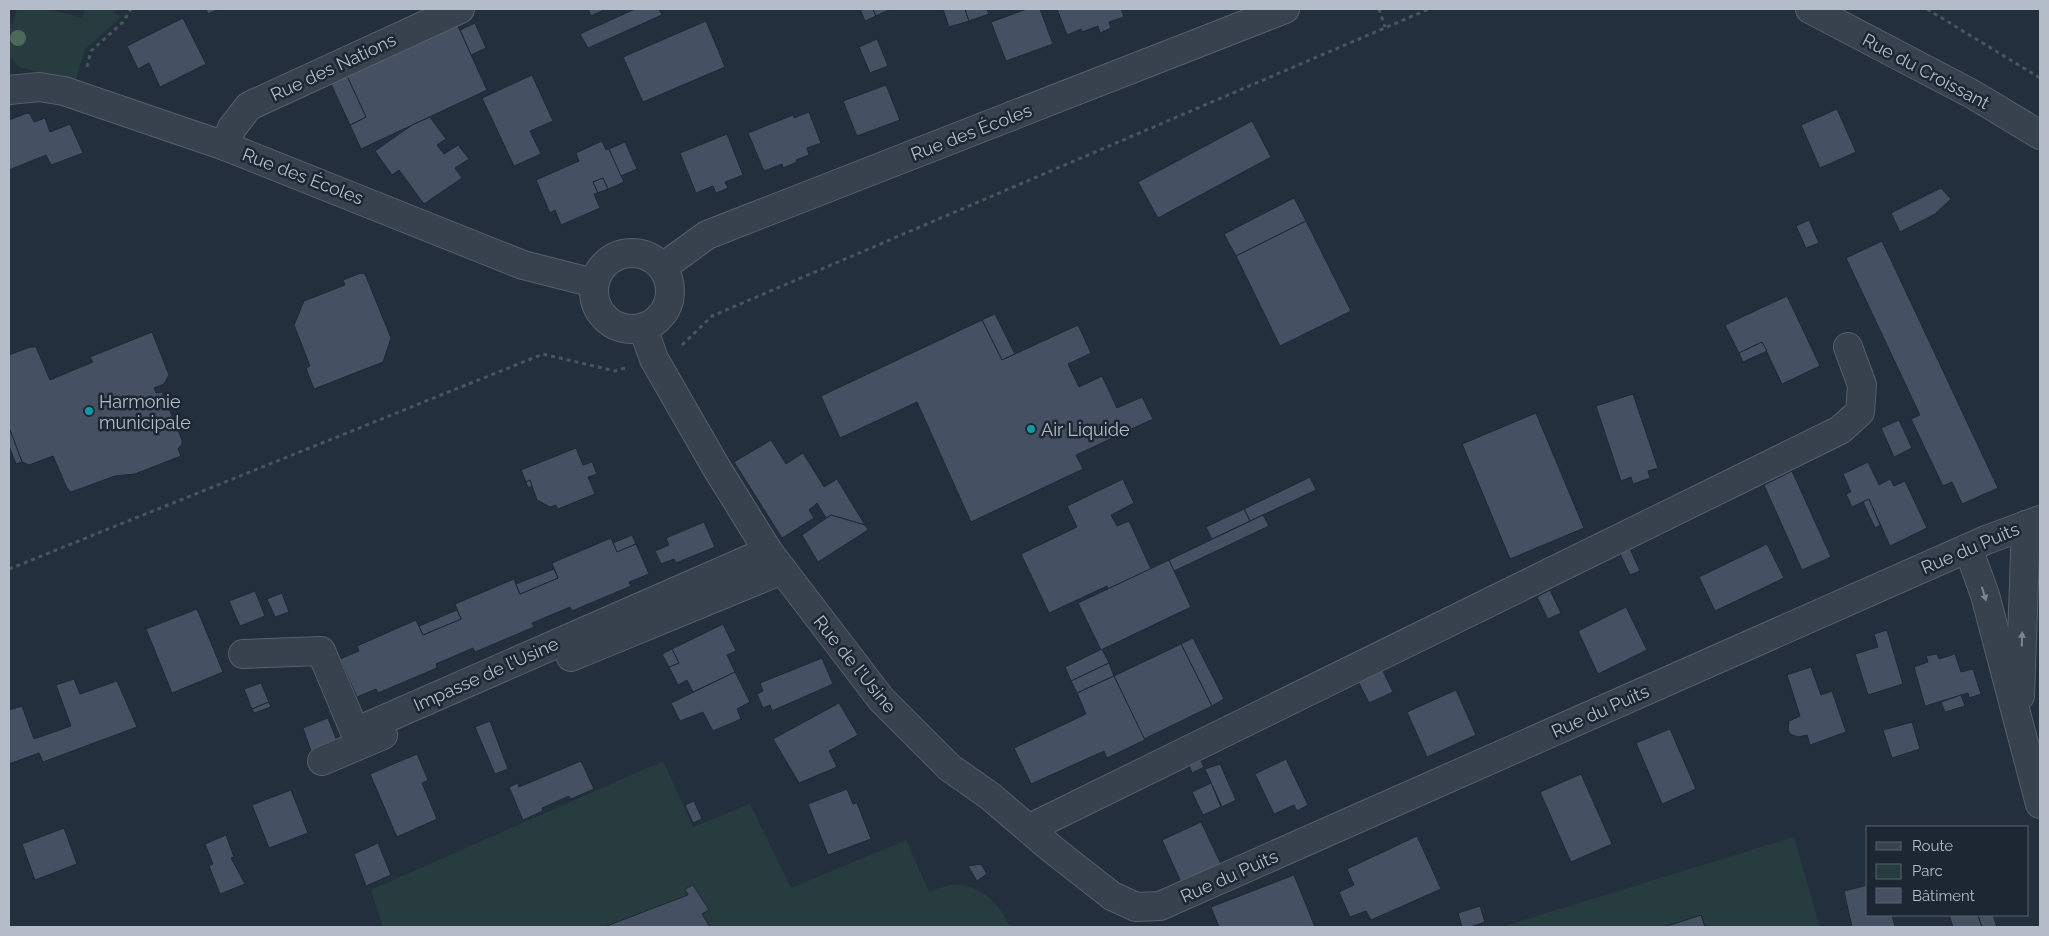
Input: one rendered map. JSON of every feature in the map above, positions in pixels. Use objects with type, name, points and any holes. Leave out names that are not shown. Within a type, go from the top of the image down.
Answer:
[{"type":"street","name":"Rue des Nations","points":[[225,146],[232,128],[249,106],[460,9]]},
{"type":"street","name":"Rue des Écoles","points":[[663,268],[707,235],[1285,9]]},
{"type":"street","name":"Rue du Croissant","points":[[1810,9],[1972,94],[2040,135]]},
{"type":"street","name":"Rue des Écoles","points":[[9,90],[39,87],[80,96],[225,146],[523,265],[594,283]]},
{"type":"street","points":[[638,252],[652,258],[663,268],[668,278],[670,291],[668,303],[663,314],[654,323],[643,328],[631,330],[619,328],[600,314],[595,303],[594,283],[600,269],[610,259],[624,253],[638,252]]},
{"type":"street","name":"Rue de l'Usine","points":[[643,328],[654,359],[716,467],[775,560],[881,699],[950,768],[990,796],[1030,828],[1052,849],[1112,896],[1136,907],[1160,906]]},
{"type":"street","points":[[1030,828],[1840,430],[1860,412],[1862,385],[1848,347]]},
{"type":"street","points":[[2019,723],[2033,522]]},
{"type":"street","name":"Rue du Puits","points":[[1160,906],[1968,548],[2033,522]]},
{"type":"street","points":[[1968,548],[1984,595],[2040,804]]},
{"type":"street","points":[[322,760],[775,560]]},
{"type":"street","name":"Impasse de l'Usine","points":[[243,654],[321,651],[355,732],[775,560]]},
{"type":"path","points":[[80,96],[91,51],[123,22],[131,9]]},
{"type":"path","points":[[1379,9],[1385,27]]},
{"type":"path","points":[[9,569],[543,354],[616,371],[654,359],[683,344],[712,316],[1428,9]]},
{"type":"path","points":[[1927,9],[2040,78]]},
{"type":"green space","points":[[17,9],[49,9],[82,18],[85,9],[112,9],[120,18],[85,49],[75,82],[19,67],[9,56],[9,23],[13,24]]},
{"type":"green space","points":[[663,761],[693,827],[750,804],[791,888],[906,840],[929,892],[951,885],[971,887],[987,896],[994,903],[1006,918],[1010,927],[383,927],[371,890]]},
{"type":"green space","points":[[1794,837],[1820,927],[1501,927]]},
{"type":"building","points":[[206,9],[219,9],[208,14]]},
{"type":"building","points":[[588,9],[606,9],[591,16]]},
{"type":"building","points":[[635,9],[659,9],[662,15],[588,48],[580,34]]},
{"type":"building","points":[[860,9],[873,9],[876,16],[865,21]]},
{"type":"building","points":[[873,9],[891,9],[876,16]]},
{"type":"building","points":[[943,9],[965,9],[969,21],[949,27]]},
{"type":"building","points":[[965,9],[987,9],[989,14],[969,21]]},
{"type":"building","points":[[1027,9],[1040,9],[1053,44],[1006,61],[991,22]]},
{"type":"building","points":[[1057,9],[1121,9],[1124,17],[1109,22],[1111,28],[1100,33],[1098,26],[1082,32],[1081,29],[1067,35]]},
{"type":"building","points":[[183,18],[206,64],[160,87],[149,63],[138,69],[127,46]]},
{"type":"building","points":[[706,21],[725,67],[643,102],[623,57]]},
{"type":"building","points":[[475,23],[486,48],[471,55],[460,30]]},
{"type":"building","points":[[457,24],[487,90],[361,149],[350,125],[366,117],[346,74]]},
{"type":"building","points":[[877,39],[888,66],[870,73],[859,47]]},
{"type":"building","points":[[346,74],[366,117],[350,125],[330,82]]},
{"type":"building","points":[[532,75],[553,121],[530,131],[541,154],[514,166],[482,98]]},
{"type":"building","points":[[886,85],[900,120],[857,136],[843,101]]},
{"type":"building","points":[[1837,109],[1856,152],[1820,168],[1801,125]]},
{"type":"building","points":[[809,112],[821,143],[807,148],[809,155],[796,160],[797,162],[783,168],[782,164],[764,171],[748,133],[793,115],[794,118]]},
{"type":"building","points":[[27,113],[30,114],[34,122],[45,118],[50,132],[70,124],[83,153],[51,165],[46,155],[9,170],[9,120]]},
{"type":"building","points":[[430,117],[446,139],[437,145],[444,154],[458,145],[469,159],[455,168],[462,178],[424,204],[399,170],[392,175],[375,151],[412,125]]},
{"type":"building","points":[[1252,121],[1271,157],[1158,218],[1138,182]]},
{"type":"building","points":[[727,134],[743,175],[725,182],[728,188],[716,193],[713,186],[696,193],[680,153]]},
{"type":"building","points":[[602,141],[606,150],[609,149],[624,182],[608,189],[603,178],[593,182],[598,193],[594,194],[600,208],[561,225],[555,210],[550,213],[536,180],[579,161],[576,153]]},
{"type":"building","points":[[625,142],[637,169],[621,176],[609,149]]},
{"type":"building","points":[[603,178],[608,189],[598,193],[593,182]]},
{"type":"building","points":[[1941,188],[1951,199],[1935,214],[1900,232],[1891,213]]},
{"type":"building","points":[[1294,198],[1306,221],[1236,256],[1224,234]]},
{"type":"building","points":[[1809,220],[1819,243],[1806,248],[1796,226]]},
{"type":"building","points":[[1306,221],[1351,311],[1280,346],[1236,256]]},
{"type":"building","points":[[1882,241],[1998,488],[1962,504],[1952,482],[1943,486],[1911,419],[1920,415],[1846,258]]},
{"type":"building","points":[[361,273],[365,274],[391,338],[383,362],[314,389],[306,368],[310,366],[294,325],[304,301],[345,285],[343,280]]},
{"type":"building","points":[[1787,296],[1820,366],[1782,384],[1762,342],[1739,353],[1725,325]]},
{"type":"building","points":[[995,314],[1015,354],[1002,360],[982,320]]},
{"type":"building","name":"Air Liquide","points":[[982,320],[1002,360],[1078,325],[1091,353],[1068,364],[1079,387],[1102,376],[1117,408],[1142,397],[1153,419],[1076,455],[1083,469],[971,522],[917,402],[840,438],[821,396]]},
{"type":"building","name":"Harmonie municipale","points":[[152,332],[169,375],[164,384],[154,388],[156,393],[161,392],[163,394],[182,440],[182,444],[178,449],[181,456],[135,474],[115,476],[71,492],[67,488],[53,456],[29,465],[22,462],[9,428],[9,355],[30,347],[36,347],[50,380],[93,362],[90,357]]},
{"type":"building","points":[[1762,342],[1767,351],[1743,362],[1739,353]]},
{"type":"building","points":[[1633,394],[1658,468],[1648,471],[1650,478],[1633,484],[1631,477],[1621,481],[1596,406]]},
{"type":"building","points":[[1536,413],[1584,528],[1510,559],[1462,444]]},
{"type":"building","points":[[1899,420],[1912,448],[1894,457],[1881,428]]},
{"type":"building","points":[[10,430],[22,462],[16,464],[9,446]]},
{"type":"building","points":[[771,440],[786,464],[803,453],[824,487],[837,479],[865,525],[831,515],[826,518],[817,503],[809,510],[814,518],[782,538],[734,462]]},
{"type":"building","points":[[576,448],[583,465],[592,462],[597,474],[588,477],[595,494],[558,509],[556,505],[550,507],[537,500],[530,480],[526,482],[521,470]]},
{"type":"building","points":[[1868,462],[1879,485],[1890,479],[1894,486],[1905,481],[1927,528],[1890,546],[1869,499],[1852,507],[1846,494],[1851,492],[1843,474]]},
{"type":"building","points":[[1792,471],[1831,557],[1802,570],[1764,485]]},
{"type":"building","points":[[1310,477],[1316,490],[1250,521],[1244,509]]},
{"type":"building","points":[[1123,479],[1134,503],[1111,515],[1117,526],[1129,521],[1151,569],[1108,589],[1107,586],[1049,613],[1021,554],[1077,527],[1067,506]]},
{"type":"building","points":[[530,480],[532,486],[528,488],[526,482]]},
{"type":"building","points":[[1869,499],[1880,525],[1875,528],[1863,502]]},
{"type":"building","points":[[1244,509],[1250,521],[1212,539],[1206,527]]},
{"type":"building","points":[[831,515],[865,525],[868,530],[818,562],[802,535]]},
{"type":"building","points":[[1263,515],[1269,526],[1174,571],[1169,560]]},
{"type":"building","points":[[704,522],[715,547],[676,563],[674,559],[661,564],[655,551],[669,545],[666,538]]},
{"type":"building","points":[[632,535],[636,544],[617,552],[613,543]]},
{"type":"building","points":[[611,538],[617,552],[636,544],[649,574],[629,582],[631,586],[572,611],[570,607],[532,623],[534,627],[475,652],[473,648],[436,664],[437,668],[378,693],[376,689],[357,697],[340,659],[359,651],[357,646],[416,620],[423,635],[461,619],[455,604],[514,579],[520,594],[558,578],[552,563]]},
{"type":"building","points":[[1767,544],[1784,578],[1715,611],[1699,577]]},
{"type":"building","points":[[1630,549],[1640,571],[1630,575],[1620,554]]},
{"type":"building","points":[[1169,560],[1191,607],[1101,650],[1078,603]]},
{"type":"building","points":[[554,569],[558,578],[520,594],[516,584]]},
{"type":"building","points":[[1550,590],[1561,613],[1548,619],[1537,597]]},
{"type":"building","points":[[255,591],[265,616],[240,626],[229,601]]},
{"type":"building","points":[[282,593],[289,612],[275,617],[267,599]]},
{"type":"building","points":[[1626,607],[1647,650],[1598,674],[1578,631]]},
{"type":"building","points":[[197,609],[223,672],[172,693],[146,629]]},
{"type":"building","points":[[457,610],[461,619],[423,635],[419,626]]},
{"type":"building","points":[[723,624],[736,651],[727,655],[735,672],[693,692],[687,680],[678,685],[669,667],[679,663],[672,649]]},
{"type":"building","points":[[1887,630],[1903,684],[1868,695],[1855,654],[1878,647],[1874,634]]},
{"type":"building","points":[[1193,638],[1224,699],[1212,706],[1181,644]]},
{"type":"building","points":[[1181,644],[1212,706],[1144,739],[1114,676]]},
{"type":"building","points":[[672,649],[679,663],[669,667],[662,654]]},
{"type":"building","points":[[1102,649],[1109,663],[1071,681],[1065,667]]},
{"type":"building","points":[[1937,654],[1939,659],[1955,654],[1961,672],[1973,669],[1981,694],[1969,698],[1968,693],[1925,706],[1914,667],[1928,662],[1926,656]]},
{"type":"building","points":[[822,658],[833,684],[772,711],[770,705],[763,708],[757,694],[763,691],[760,683]]},
{"type":"building","points":[[1109,663],[1114,676],[1077,693],[1071,681]]},
{"type":"building","points":[[1811,667],[1821,695],[1832,691],[1846,732],[1810,745],[1807,735],[1798,737],[1790,734],[1788,730],[1789,721],[1800,716],[1787,675]]},
{"type":"building","points":[[1382,669],[1393,692],[1369,703],[1358,681]]},
{"type":"building","points":[[735,672],[750,702],[737,709],[741,719],[713,731],[703,712],[680,721],[671,703]]},
{"type":"building","points":[[1114,676],[1145,740],[1107,758],[1104,751],[1031,784],[1014,748],[1086,714],[1077,693]]},
{"type":"building","points":[[74,679],[80,694],[117,681],[137,727],[43,762],[39,753],[9,764],[9,710],[22,706],[34,739],[71,726],[56,685]]},
{"type":"building","points":[[261,683],[269,702],[252,709],[244,689]]},
{"type":"building","points":[[1456,690],[1476,735],[1427,757],[1407,712]]},
{"type":"building","points":[[1961,695],[1965,706],[1945,712],[1941,702]]},
{"type":"building","points":[[269,702],[271,707],[254,713],[252,709]]},
{"type":"building","points":[[839,703],[858,735],[829,751],[837,767],[799,783],[773,739]]},
{"type":"building","points":[[328,718],[338,744],[312,754],[303,728]]},
{"type":"building","points":[[490,721],[508,769],[495,774],[475,727]]},
{"type":"building","points":[[1912,722],[1920,749],[1892,758],[1883,730]]},
{"type":"building","points":[[1670,729],[1696,789],[1662,804],[1636,743]]},
{"type":"building","points":[[417,754],[428,780],[422,783],[437,819],[397,837],[370,774]]},
{"type":"building","points":[[1199,756],[1204,767],[1192,773],[1188,762]]},
{"type":"building","points":[[1286,759],[1308,805],[1297,811],[1294,805],[1274,814],[1255,774]]},
{"type":"building","points":[[581,761],[594,789],[571,799],[569,796],[542,808],[543,811],[523,820],[509,787],[518,783],[519,787]]},
{"type":"building","points":[[1220,764],[1236,800],[1222,807],[1205,769]]},
{"type":"building","points":[[1581,774],[1612,844],[1571,862],[1540,792]]},
{"type":"building","points":[[1211,783],[1221,807],[1203,815],[1192,792]]},
{"type":"building","points":[[847,789],[853,804],[857,803],[871,839],[828,855],[808,804]]},
{"type":"building","points":[[291,790],[308,833],[269,848],[252,805]]},
{"type":"building","points":[[694,801],[702,819],[693,823],[685,805]]},
{"type":"building","points":[[1201,822],[1221,864],[1181,882],[1162,840]]},
{"type":"building","points":[[64,828],[77,864],[35,880],[22,844]]},
{"type":"building","points":[[226,835],[234,857],[231,858],[245,884],[220,894],[209,866],[213,864],[205,844]]},
{"type":"building","points":[[1417,836],[1441,889],[1371,920],[1366,911],[1350,917],[1339,892],[1354,885],[1347,869]]},
{"type":"building","points":[[378,843],[391,875],[366,886],[354,854]]},
{"type":"building","points":[[981,864],[987,874],[977,881],[968,866]]},
{"type":"building","points":[[1294,875],[1315,927],[1219,927],[1211,907]]},
{"type":"building","points":[[693,885],[709,910],[702,914],[710,927],[604,927],[688,895],[685,889]]},
{"type":"building","points":[[1866,886],[1866,916],[1892,916],[1895,927],[1852,927],[1844,891]]},
{"type":"building","points":[[1480,906],[1485,922],[1470,927],[1462,927],[1458,913]]},
{"type":"building","points":[[1701,915],[1705,927],[1664,927]]},
{"type":"building","points":[[1949,916],[1978,916],[1982,927],[1953,927]]},
{"type":"building","points":[[1978,916],[1993,916],[1997,927],[1982,927]]},
{"type":"place","name":"Harmonie municipale","points":[[89,411]]},
{"type":"place","name":"Air Liquide","points":[[1031,429]]}]
